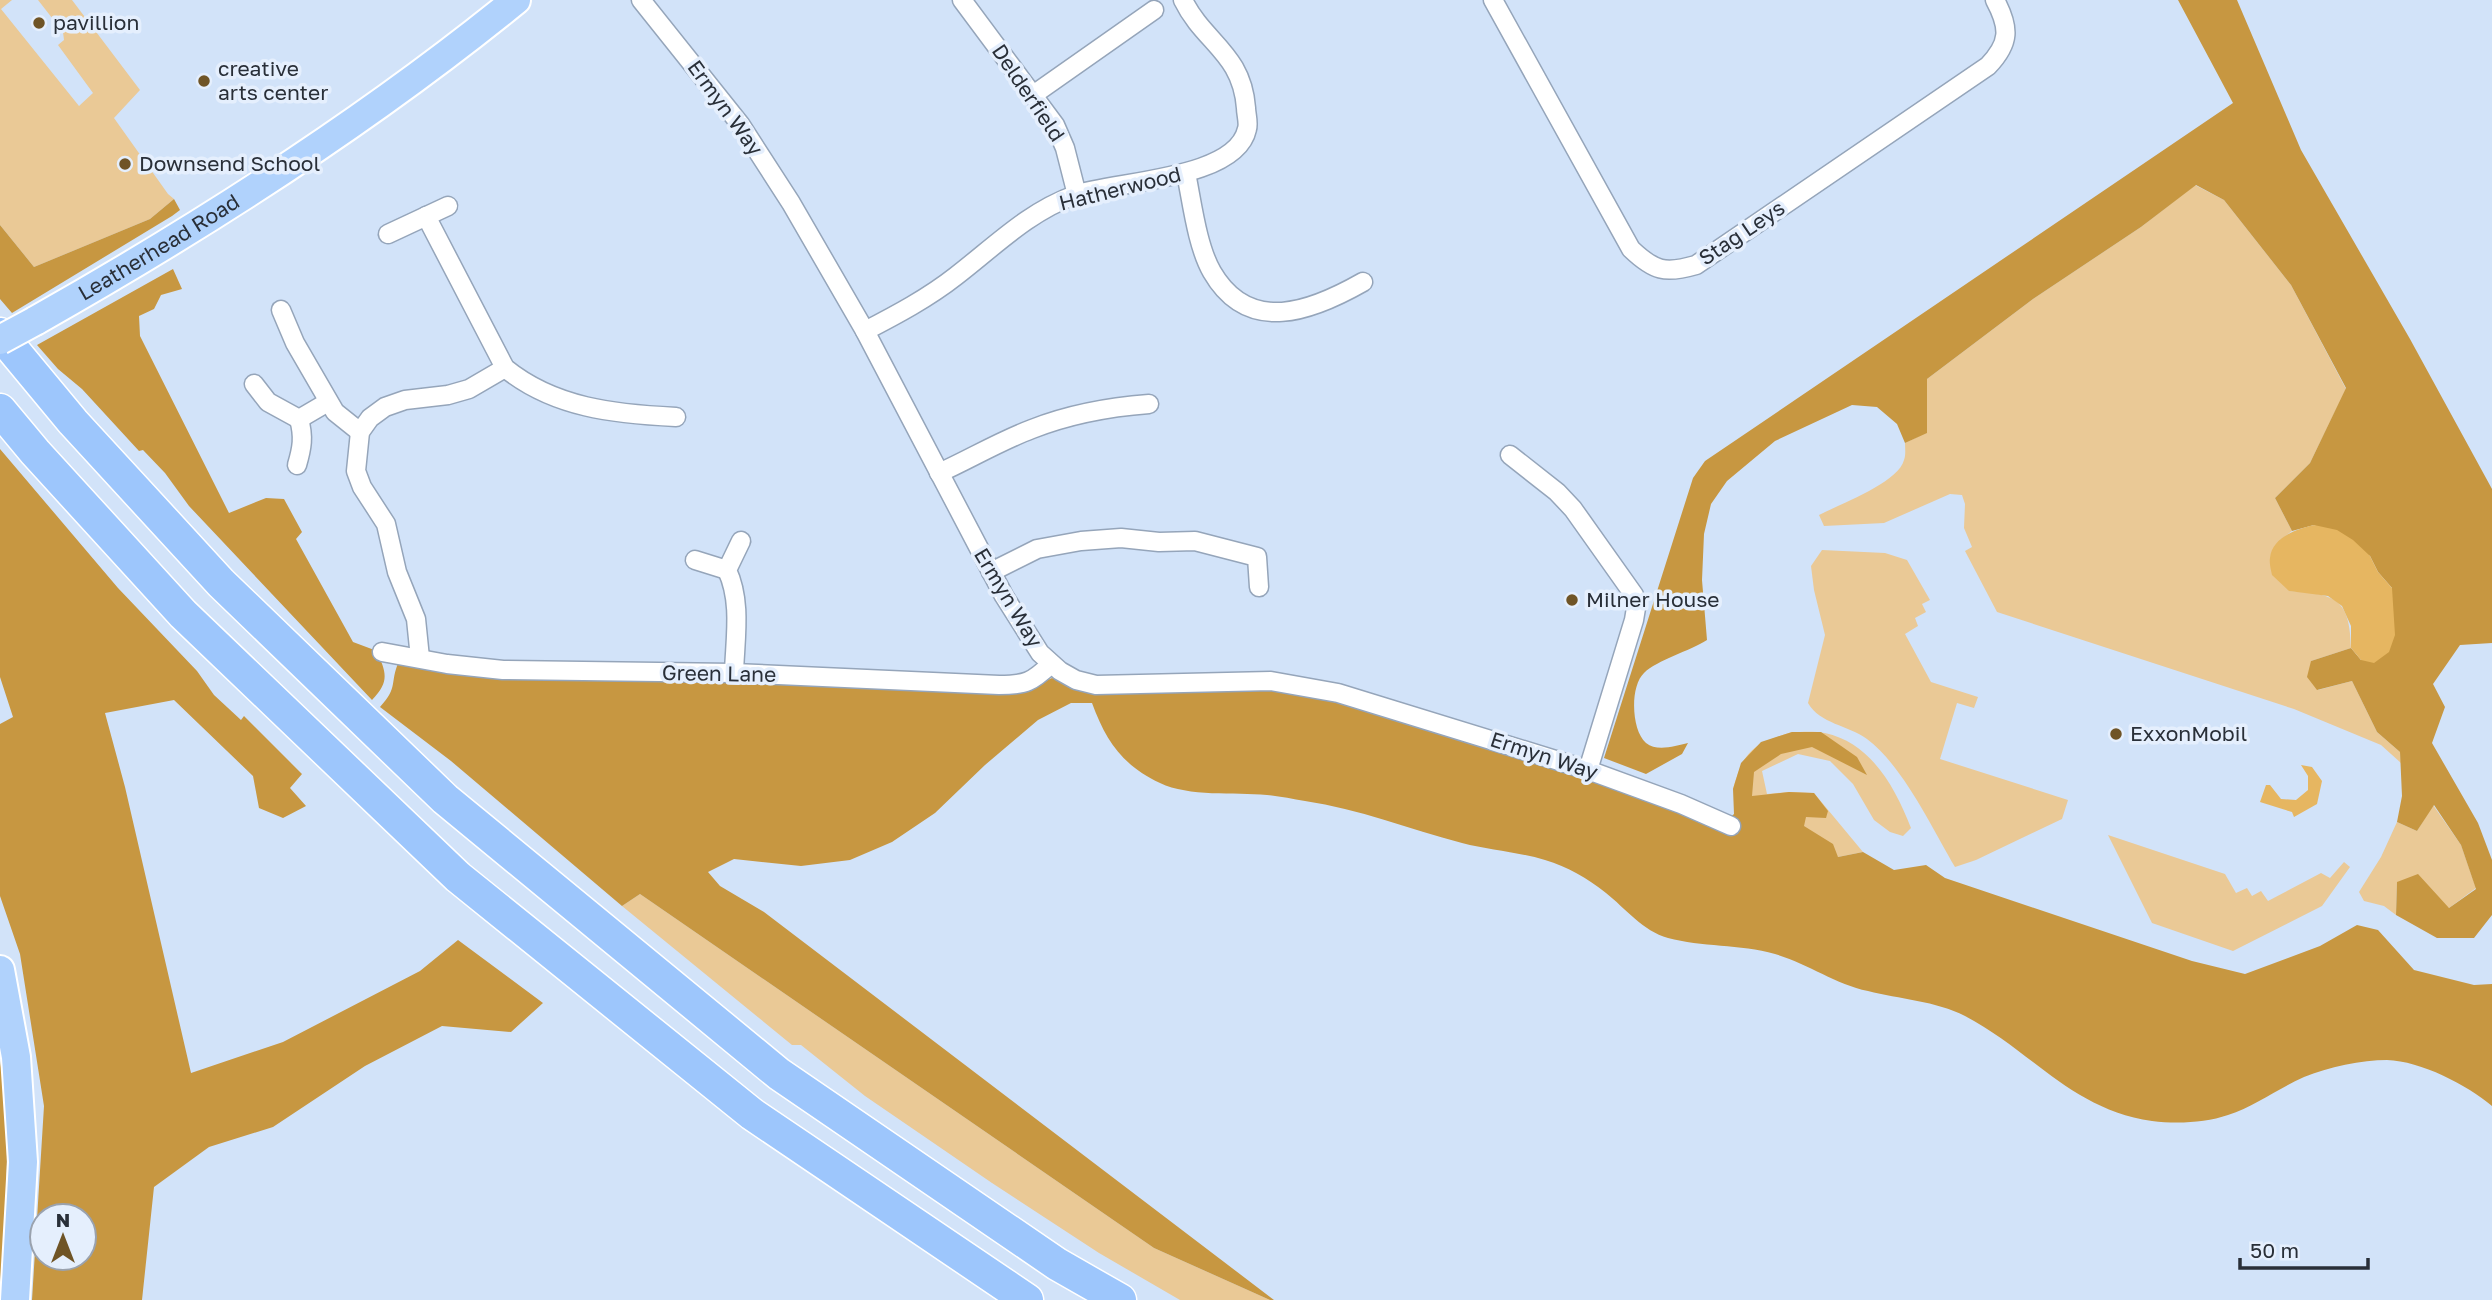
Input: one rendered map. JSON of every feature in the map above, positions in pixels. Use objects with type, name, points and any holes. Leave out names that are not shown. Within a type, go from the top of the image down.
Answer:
[{"type":"highway","name":"Leatherhead Road","points":[[0,340],[200,225],[448,55],[516,0]]},
{"type":"highway","points":[[0,334],[73,422],[221,583],[445,799],[779,1074],[1057,1264],[1120,1300]]},
{"type":"highway","points":[[0,410],[183,614],[458,877],[752,1114],[1027,1300]]},
{"type":"highway","points":[[0,970],[16,1057],[23,1162],[15,1300]]},
{"type":"street","name":"Ermyn Way","points":[[641,0],[740,124],[791,203],[865,331],[991,572],[1033,642],[1051,664],[1076,680],[1096,685],[1271,681],[1306,686],[1442,723],[1588,770],[1681,804],[1731,827]]},
{"type":"street","name":"Delderfield","points":[[962,0],[1055,125],[1065,148],[1077,195]]},
{"type":"street","name":"Hatherwood","points":[[865,331],[929,296],[1021,222],[1046,207],[1077,195],[1185,173],[1210,165],[1227,156],[1239,145],[1247,129],[1245,91],[1238,72],[1190,14],[1183,0]]},
{"type":"street","name":"Stag Leys","points":[[1493,0],[1631,249],[1654,268],[1665,271],[1696,265],[1988,66],[2001,52],[2006,38],[1995,0]]},
{"type":"street","points":[[1033,95],[1154,10]]},
{"type":"street","points":[[1185,173],[1207,261],[1231,296],[1252,307],[1274,312],[1294,312],[1334,299],[1363,282]]},
{"type":"street","points":[[388,234],[448,206]]},
{"type":"street","points":[[426,216],[505,368],[522,382],[545,394],[597,410],[676,417]]},
{"type":"street","points":[[281,310],[295,343],[328,402],[335,412],[360,432]]},
{"type":"street","points":[[420,658],[416,619],[397,572],[386,524],[362,487],[356,471],[360,432],[370,418],[385,407],[405,400],[448,395],[469,389],[505,368]]},
{"type":"street","points":[[254,384],[268,402],[299,419],[303,444],[298,465]]},
{"type":"street","points":[[299,419],[328,402]]},
{"type":"street","points":[[939,473],[1031,429],[1060,419],[1149,404]]},
{"type":"street","points":[[1510,455],[1557,492],[1573,509],[1634,595],[1634,620],[1588,770]]},
{"type":"street","points":[[991,572],[1037,550],[1081,541],[1121,538],[1159,542],[1195,541],[1258,557],[1259,587]]},
{"type":"street","points":[[727,570],[741,541]]},
{"type":"street","points":[[695,560],[727,570],[734,585],[734,673]]},
{"type":"street","name":"Green Lane","points":[[382,652],[447,664],[503,670],[734,673],[1018,685],[1032,682],[1051,664]]},
{"type":"shaded area","points":[[0,0],[12,0],[1,9],[79,106],[93,93],[58,45],[64,40],[63,32],[38,0],[72,0],[140,90],[114,118],[174,199],[150,219],[34,267],[0,225]]},
{"type":"shaded area","points":[[2178,0],[2237,0],[2301,150],[2410,339],[2492,489],[2492,643],[2460,645],[2433,684],[2445,707],[2432,743],[2478,823],[2492,860],[2492,915],[2474,938],[2437,938],[2396,915],[2397,882],[2418,874],[2449,908],[2476,889],[2461,845],[2434,805],[2417,831],[2397,822],[2402,796],[2400,752],[2377,732],[2352,681],[2317,690],[2307,677],[2311,661],[2351,648],[2361,660],[2392,588],[2378,572],[2370,556],[2314,525],[2292,531],[2275,498],[2310,463],[2346,388],[2291,285],[2224,200],[2196,185],[2141,227],[2033,299],[1927,379],[1927,433],[1905,443],[1897,424],[1877,407],[1852,405],[1775,441],[1727,481],[1711,504],[1704,534],[1702,580],[1707,640],[1650,668],[1639,679],[1636,688],[1635,719],[1646,743],[1661,748],[1688,743],[1682,754],[1646,774],[1604,758],[1693,478],[1705,461],[2233,103]]},
{"type":"shaded area","points":[[2195,185],[2224,200],[2291,285],[2346,389],[2310,463],[2275,498],[2292,531],[2280,540],[2289,591],[2329,597],[2343,609],[2347,618],[2351,648],[2311,661],[2318,690],[2352,681],[2377,732],[2400,752],[2401,763],[2381,745],[2294,709],[1997,612],[1965,551],[1972,547],[1964,528],[1965,504],[1962,495],[1950,494],[1884,523],[1824,526],[1819,515],[1880,485],[1899,469],[1905,458],[1905,443],[1927,432],[1927,379],[2033,299],[2141,227]]},
{"type":"shaded area","points":[[174,199],[180,210],[172,216],[12,313],[0,299],[0,225],[34,267],[150,219]]},
{"type":"shaded area","points":[[173,269],[182,289],[161,295],[154,309],[139,316],[140,336],[229,513],[266,498],[284,499],[302,532],[296,539],[353,642],[377,651],[385,677],[382,687],[372,700],[189,506],[165,473],[143,450],[139,451],[37,345]]},
{"type":"shaded area","points":[[0,449],[118,588],[197,671],[214,695],[241,720],[244,716],[302,774],[290,788],[306,806],[283,818],[259,808],[253,776],[174,700],[105,713],[125,787],[191,1073],[283,1042],[420,971],[458,940],[543,1003],[511,1032],[442,1026],[365,1066],[273,1127],[209,1147],[154,1187],[142,1300],[32,1300],[34,1272],[98,1272],[98,1202],[38,1202],[44,1106],[20,954],[0,896],[0,724],[13,717],[0,677]]},
{"type":"shaded area","points":[[2314,525],[2337,530],[2353,540],[2370,556],[2378,572],[2392,588],[2395,635],[2389,652],[2374,663],[2361,660],[2351,648],[2351,626],[2342,606],[2328,596],[2289,591],[2272,575],[2272,551],[2280,539]]},
{"type":"shaded area","points":[[1822,550],[1885,553],[1907,560],[1930,600],[1922,604],[1926,612],[1915,618],[1918,626],[1905,634],[1931,682],[1978,697],[1974,708],[1957,703],[1940,759],[2068,800],[2062,819],[1976,860],[1955,867],[1916,798],[1893,765],[1860,734],[1827,720],[1813,710],[1808,703],[1825,635],[1811,566]]},
{"type":"shaded area","points":[[399,661],[983,693],[1022,692],[1052,678],[1069,686],[1101,691],[1298,688],[1598,779],[1718,828],[1734,814],[1733,789],[1741,763],[1761,742],[1792,732],[1821,732],[1857,757],[1867,775],[1812,747],[1781,754],[1754,772],[1752,796],[1789,792],[1814,793],[1828,811],[1826,818],[1806,817],[1804,826],[1833,844],[1838,857],[1863,852],[1894,870],[1926,865],[1945,878],[2192,961],[2245,974],[2320,946],[2357,925],[2378,930],[2414,970],[2474,985],[2492,984],[2492,1106],[2470,1090],[2429,1069],[2400,1061],[2377,1060],[2313,1073],[2238,1111],[2210,1120],[2161,1122],[2124,1115],[2075,1092],[1989,1030],[1954,1011],[1856,988],[1775,954],[1681,941],[1659,935],[1642,925],[1592,883],[1553,863],[1462,843],[1325,805],[1267,795],[1198,792],[1160,783],[1125,760],[1103,729],[1092,703],[1071,703],[1038,720],[985,765],[935,813],[892,842],[850,860],[801,866],[734,859],[708,872],[720,886],[764,912],[1274,1300],[1270,1300],[1154,1248],[640,894],[622,906],[451,761],[380,707],[392,689]]},
{"type":"shaded area","points":[[1792,732],[1825,733],[1856,746],[1889,783],[1911,828],[1903,836],[1890,832],[1874,820],[1853,784],[1830,761],[1798,754],[1762,771],[1767,794],[1814,793],[1863,852],[1838,857],[1733,789],[1742,765],[1752,750],[1768,740]]},
{"type":"shaded area","points":[[2301,765],[2312,767],[2322,781],[2317,804],[2294,817],[2292,812],[2260,802],[2266,785],[2270,785],[2281,799],[2296,800],[2308,790],[2308,776]]},
{"type":"shaded area","points":[[2433,805],[2461,845],[2476,888],[2449,908],[2397,883],[2396,915],[2384,906],[2364,901],[2359,892],[2381,857],[2397,822],[2417,831]]},
{"type":"shaded area","points":[[2108,835],[2225,874],[2236,893],[2247,888],[2252,896],[2261,891],[2268,901],[2321,873],[2330,878],[2344,862],[2350,867],[2322,906],[2233,951],[2152,923]]},
{"type":"shaded area","points":[[640,894],[1154,1248],[1270,1300],[1180,1300],[1099,1253],[865,1096],[801,1045],[792,1045],[622,906]]},
{"type":"shaded area","points":[[0,1060],[7,1145],[0,1288]]},
{"type":"place","name":"pavillion","points":[[39,23]]},
{"type":"place","name":"creative arts center","points":[[204,81]]},
{"type":"place","name":"Downsend School","points":[[125,164]]},
{"type":"place","name":"Milner House","points":[[1572,600]]},
{"type":"place","name":"ExxonMobil","points":[[2116,734]]}]
